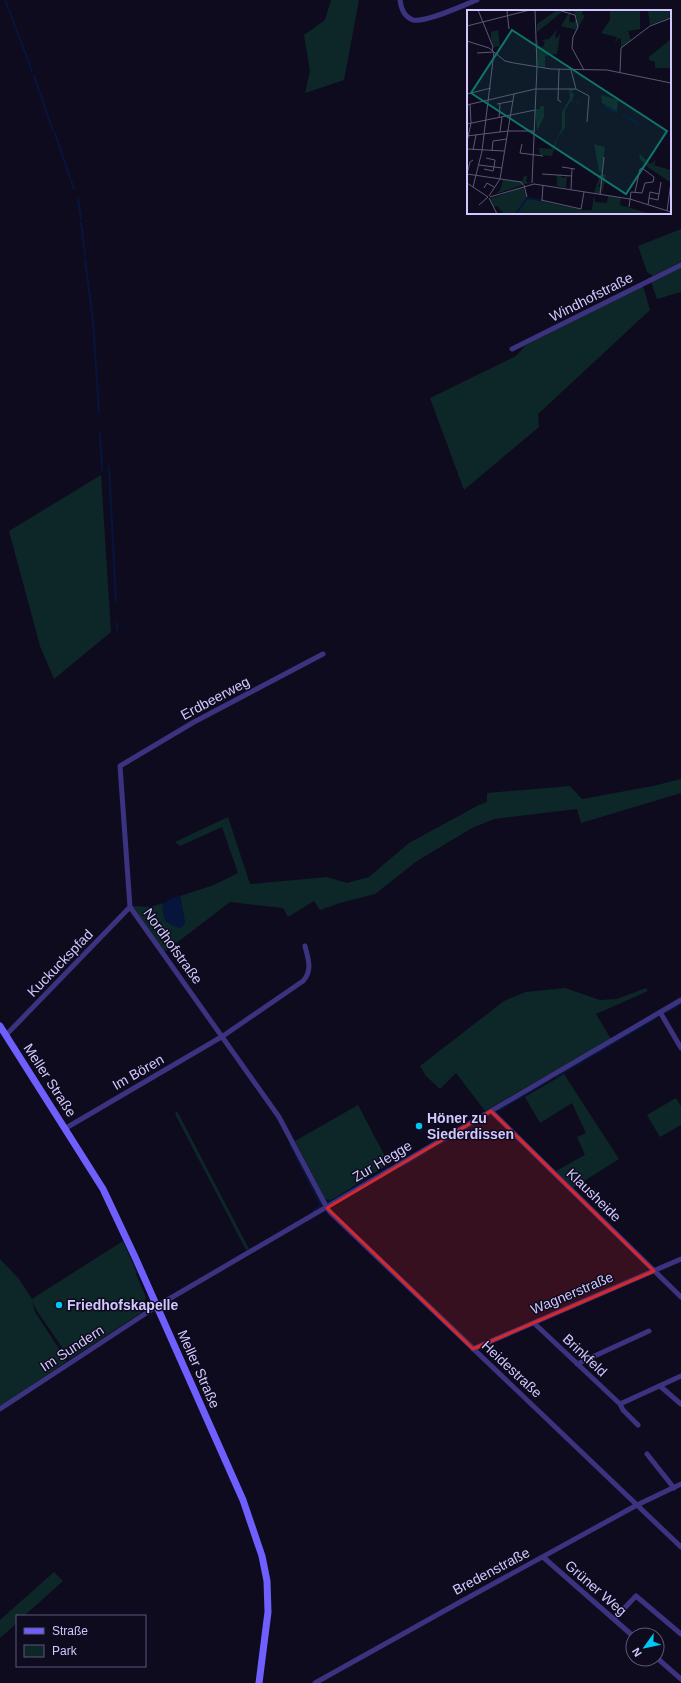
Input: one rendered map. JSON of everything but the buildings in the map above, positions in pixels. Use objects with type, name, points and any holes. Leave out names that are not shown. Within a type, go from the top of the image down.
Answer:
[{"type":"main road","name":"Meller Straße","points":[[0,1026],[66,1128],[103,1189],[157,1306],[243,1500],[262,1556],[267,1581],[268,1612],[259,1683]]},
{"type":"street","points":[[400,0],[401,7],[405,14],[413,20],[425,20],[477,0]]},
{"type":"street","name":"Windhofstraße","points":[[512,349],[681,265]]},
{"type":"street","name":"Erdbeerweg","points":[[120,766],[194,722],[323,654]]},
{"type":"street","name":"Nordhofstraße","points":[[120,766],[130,907],[223,1036],[279,1117],[326,1208]]},
{"type":"street","name":"Kuckuckspfad","points":[[6,1035],[130,907]]},
{"type":"street","points":[[223,1036],[303,981],[309,973],[310,966],[305,946]]},
{"type":"street","name":"Zur Hegge","points":[[157,1306],[681,1000]]},
{"type":"street","points":[[660,1012],[681,1048]]},
{"type":"street","name":"Im Bören","points":[[66,1128],[223,1036]]},
{"type":"street","name":"Klausheide","points":[[491,1111],[681,1297]]},
{"type":"street","name":"Heidestraße","points":[[326,1208],[681,1547]]},
{"type":"street","name":"Wagnerstraße","points":[[473,1349],[681,1259]]},
{"type":"street","name":"Im Sundern","points":[[0,1409],[157,1306]]},
{"type":"street","name":"Brinkfeld","points":[[534,1323],[620,1404],[623,1410],[638,1425]]},
{"type":"street","points":[[577,1364],[649,1331]]},
{"type":"street","points":[[620,1404],[681,1376]]},
{"type":"street","points":[[660,1386],[680,1404]]},
{"type":"street","points":[[647,1454],[674,1488]]},
{"type":"street","name":"Bredenstraße","points":[[315,1683],[637,1505],[681,1484]]},
{"type":"street","name":"Grüner Weg","points":[[543,1557],[625,1629]]},
{"type":"street","points":[[614,1619],[636,1596],[681,1634]]},
{"type":"street","points":[[665,1665],[681,1679]]},
{"type":"highlighted area","points":[[491,1111],[654,1271],[473,1349],[327,1208]]},
{"type":"green space","points":[[331,0],[359,0],[344,80],[305,93],[310,71],[304,35],[325,20]]},
{"type":"green space","points":[[681,229],[681,262],[653,276],[647,272],[638,246]]},
{"type":"green space","points":[[681,267],[681,292],[657,299],[651,282]]},
{"type":"green space","points":[[643,286],[650,310],[538,414],[539,427],[464,490],[430,398],[516,356],[526,345]]},
{"type":"green space","points":[[101,475],[111,632],[54,679],[40,646],[9,531]]},
{"type":"green space","points":[[681,779],[681,793],[581,823],[577,809],[494,819],[472,828],[417,861],[375,894],[320,910],[314,901],[288,917],[283,908],[230,902],[166,951],[163,950],[132,906],[151,907],[163,903],[163,912],[166,922],[185,923],[180,896],[214,885],[238,873],[222,827],[180,846],[175,842],[228,817],[250,884],[327,877],[347,883],[369,877],[409,843],[487,802],[487,793],[570,786],[582,799],[653,786]]},
{"type":"green space","points":[[565,988],[600,1000],[617,999],[646,988],[648,991],[596,1014],[611,1039],[485,1111],[456,1073],[440,1089],[426,1076],[420,1066],[504,1001],[526,992]]},
{"type":"green space","points":[[564,1074],[619,1159],[573,1188],[556,1171],[585,1155],[577,1137],[586,1133],[572,1103],[540,1123],[525,1097]]},
{"type":"green space","points":[[676,1098],[681,1106],[681,1125],[660,1137],[647,1115]]},
{"type":"green space","points":[[358,1105],[389,1164],[327,1203],[295,1141]]},
{"type":"green space","points":[[177,1111],[249,1249],[246,1250],[175,1114]]},
{"type":"green space","points":[[123,1241],[146,1297],[141,1313],[70,1359],[37,1311],[32,1301],[35,1312],[67,1361],[0,1407],[0,1259],[19,1279],[32,1299]]},
{"type":"green space","points":[[54,1572],[63,1581],[25,1615],[16,1615],[16,1624],[0,1638],[0,1620]]},
{"type":"water","points":[[180,896],[185,923],[181,928],[172,925],[167,921],[162,905],[171,898]]},
{"type":"waterway","points":[[5,0],[8,7]]},
{"type":"waterway","points":[[9,10],[32,71]]},
{"type":"waterway","points":[[34,76],[53,131]]},
{"type":"waterway","points":[[55,134],[74,189]]},
{"type":"waterway","points":[[78,199],[81,219]]},
{"type":"waterway","points":[[81,223],[85,255]]},
{"type":"waterway","points":[[85,259],[93,320],[99,413]]},
{"type":"waterway","points":[[100,433],[102,471]]},
{"type":"waterway","points":[[109,466],[116,602]]},
{"type":"waterway","points":[[117,623],[117,630]]},
{"type":"waterway","points":[[666,1012],[681,1004]]},
{"type":"waterway","points":[[556,1077],[655,1019]]},
{"type":"waterway","points":[[499,1110],[550,1080]]},
{"type":"waterway","points":[[440,1144],[485,1119]]},
{"type":"waterway","points":[[290,1144],[320,1203],[320,1206],[313,1211]]},
{"type":"waterway","points":[[401,1167],[426,1153]]},
{"type":"waterway","points":[[326,1200],[333,1200],[388,1168]]},
{"type":"place","name":"Höner zu Siederdissen","points":[[419,1126]]},
{"type":"place","name":"Friedhofskapelle","points":[[59,1305]]}]
